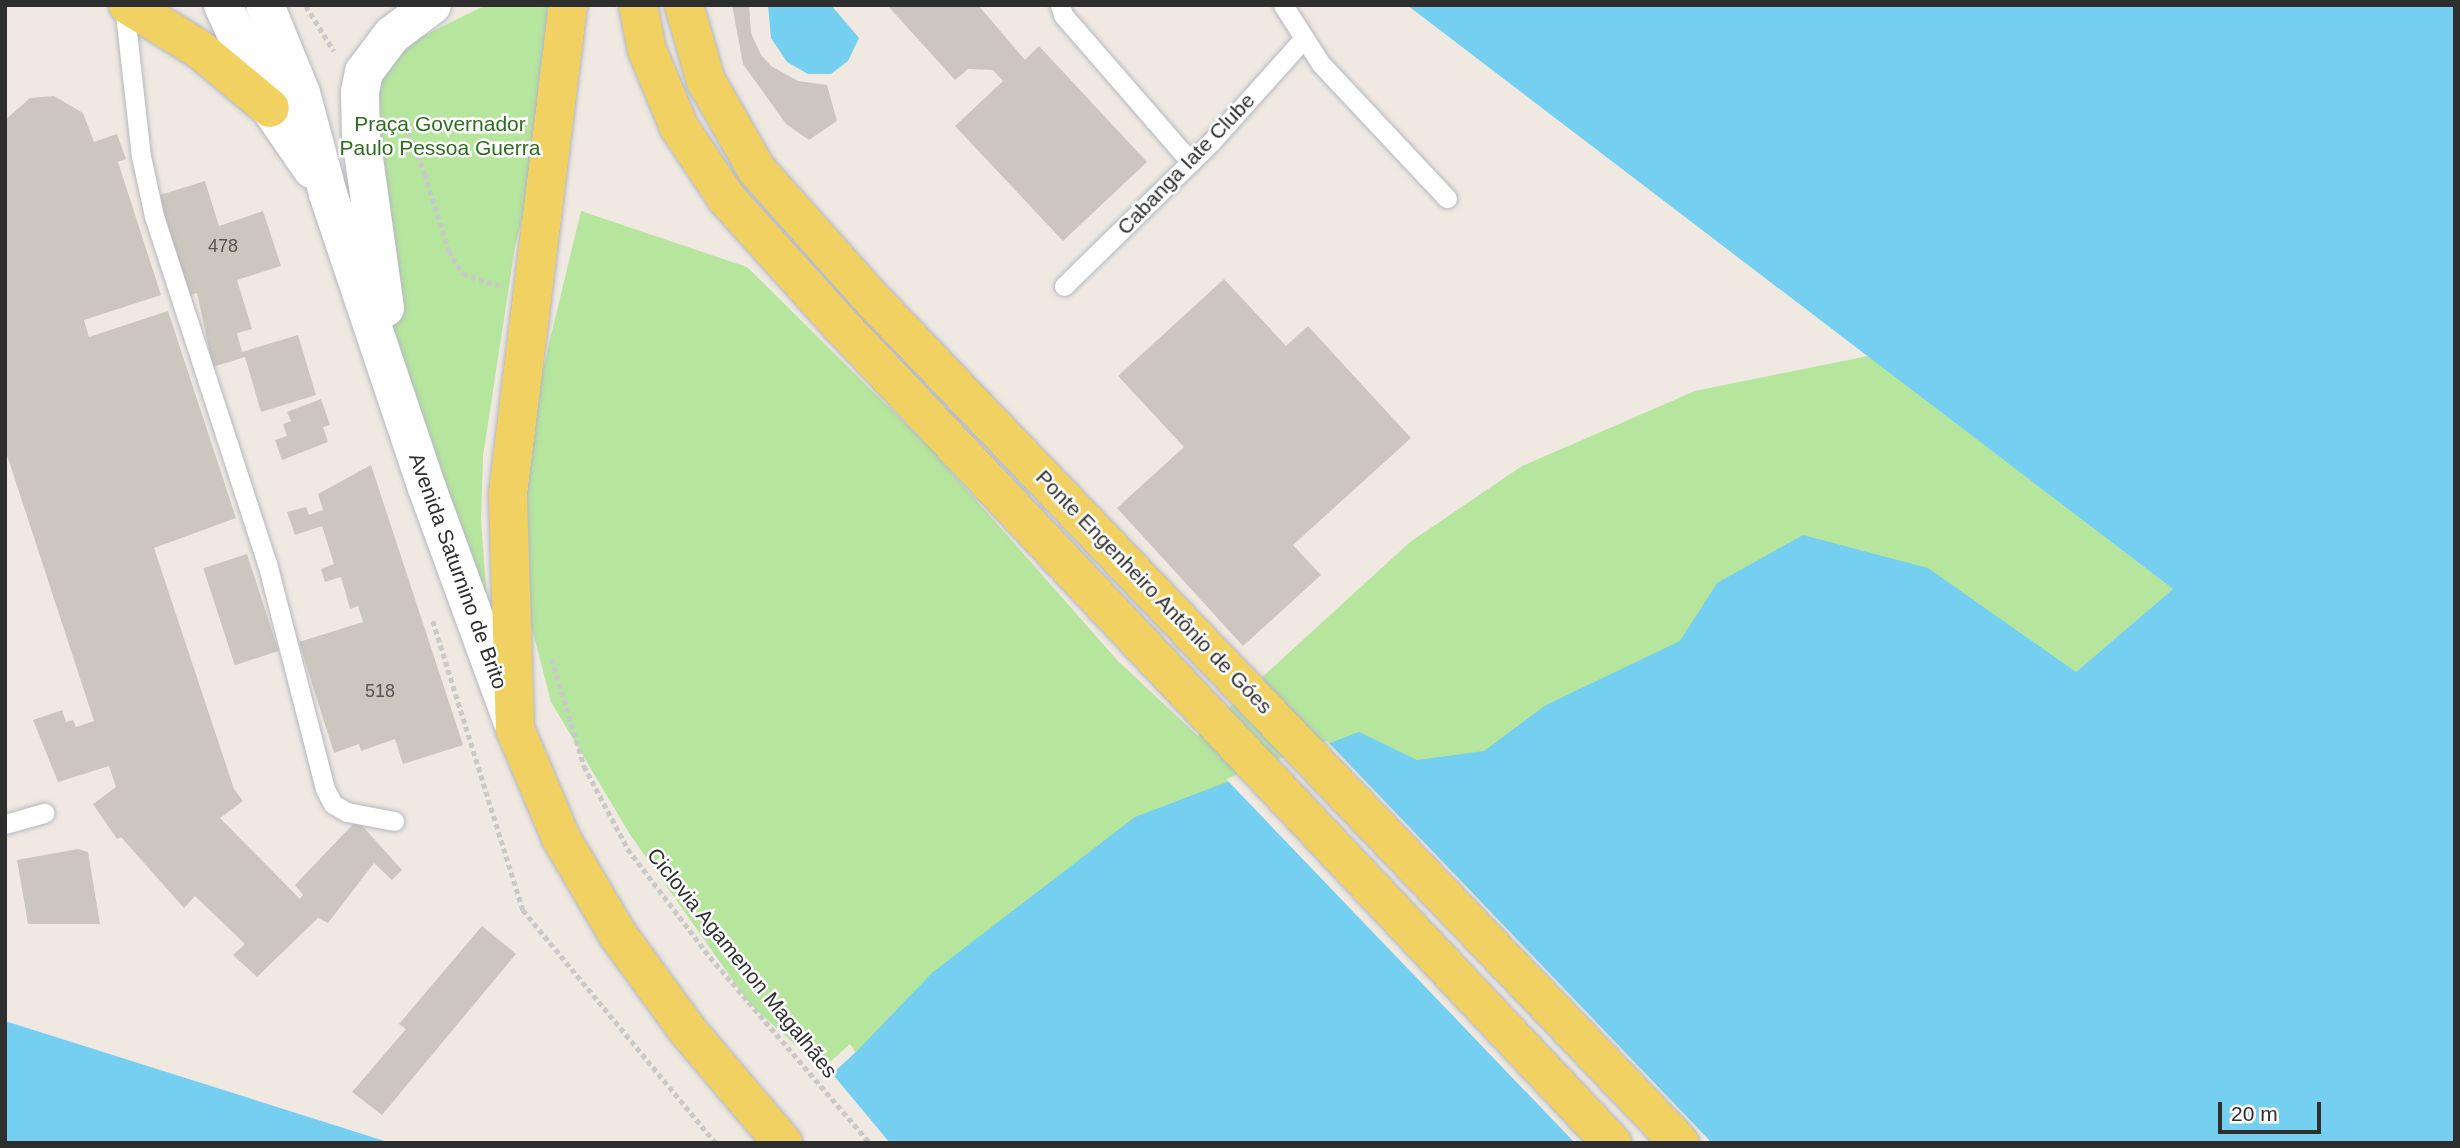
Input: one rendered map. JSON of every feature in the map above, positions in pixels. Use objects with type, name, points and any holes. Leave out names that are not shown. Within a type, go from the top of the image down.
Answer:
[{"type":"main road","points":[[126,5],[200,48],[270,108]]},
{"type":"main road","name":"Avenida Saturnino de Brito","points":[[223,5],[270,108],[328,194]]},
{"type":"main road","name":"Avenida Saturnino de Brito","points":[[265,5],[301,93],[328,194],[515,729],[561,838],[618,935],[688,1031],[783,1143]]},
{"type":"main road","points":[[399,401],[361,137],[363,80],[392,35],[432,5]]},
{"type":"main road","points":[[515,729],[508,495],[568,5]]},
{"type":"main road","name":"Ponte Engenheiro Antônio de Góes","points":[[638,5],[647,50],[679,127],[727,199],[835,319],[1152,651],[1612,1143]]},
{"type":"main road","name":"Ponte Engenheiro Antônio de Góes","points":[[684,5],[706,81],[757,170],[870,297],[1186,624],[1680,1143]]},
{"type":"lane","points":[[126,5],[141,156],[154,216],[267,563],[325,789],[333,804],[347,812],[394,821]]},
{"type":"lane","points":[[1060,5],[1063,15],[1191,162]]},
{"type":"lane","points":[[1283,5],[1321,64],[1447,198]]},
{"type":"lane","name":"Cabanga Iate Clube","points":[[1064,286],[1191,162],[1304,38]]},
{"type":"lane","points":[[5,824],[44,813]]},
{"type":"path","points":[[306,5],[327,44],[408,131],[449,251],[463,274],[505,287]]},
{"type":"path","points":[[430,612],[523,910],[716,1143]]},
{"type":"path","name":"Ciclovia Agamenon Magalhães","points":[[550,654],[584,766],[628,849],[710,957],[870,1143]]},
{"type":"green space","name":"Praça Governador Paulo Pessoa Guerra","points":[[486,5],[548,5],[527,200],[515,247],[483,456],[481,520],[487,602],[397,343],[343,123],[411,42]]},
{"type":"green space","points":[[581,211],[747,267],[932,450],[1118,661],[1198,736],[1410,542],[1522,466],[1695,391],[1868,356],[2173,589],[2076,672],[856,1053],[850,1044],[822,1069],[749,1003],[631,836],[551,702],[528,613],[521,512],[528,431]]},
{"type":"water","points":[[768,5],[831,5],[859,38],[848,61],[831,74],[808,74],[787,62],[771,38]]},
{"type":"water","points":[[1407,5],[2455,5],[2455,1143],[755,1143],[856,1052],[933,972],[1135,817],[1359,732],[1417,760],[1484,751],[1546,705],[1680,641],[1717,583],[1803,535],[1928,568],[2076,672],[2173,589]]},
{"type":"water","points":[[5,1021],[391,1143],[5,1143]]},
{"type":"pier","points":[[1327,741],[1712,1143],[1575,1143],[1226,779]]},
{"type":"pier","points":[[830,1071],[890,1143],[752,1143],[753,1140]]},
{"type":"building","points":[[732,5],[749,5],[751,33],[761,55],[771,66],[798,81],[827,85],[837,121],[809,140],[786,124],[743,64]]},
{"type":"building","points":[[887,5],[978,5],[1025,60],[1039,46],[1147,162],[1063,241],[955,126],[1003,81],[993,70],[968,69],[955,80]]},
{"type":"building","points":[[54,96],[83,113],[94,142],[117,134],[126,159],[118,162],[161,295],[84,320],[89,337],[168,311],[236,518],[154,548],[234,789],[243,801],[220,818],[300,899],[303,895],[295,885],[357,820],[402,870],[392,880],[374,863],[328,923],[318,918],[257,977],[233,955],[245,944],[195,896],[184,908],[121,837],[117,839],[93,804],[116,787],[109,766],[58,782],[33,720],[62,710],[66,722],[73,720],[76,727],[94,721],[5,449],[5,120],[30,98]]},
{"type":"building","points":[[205,181],[219,226],[263,211],[281,266],[237,280],[252,329],[237,333],[242,352],[298,335],[316,395],[261,412],[245,357],[213,367],[197,293],[188,296],[157,196]]},
{"type":"building","points":[[1224,279],[1286,346],[1308,326],[1411,438],[1293,545],[1321,575],[1243,646],[1117,508],[1184,447],[1118,376]]},
{"type":"building","points":[[321,399],[330,425],[323,427],[328,442],[282,460],[275,440],[287,436],[283,424],[291,421],[287,412]]},
{"type":"building","points":[[371,465],[463,745],[403,764],[395,739],[361,751],[359,744],[334,753],[299,642],[363,622],[358,606],[350,609],[341,577],[325,582],[321,569],[334,564],[322,526],[295,535],[287,512],[306,507],[309,515],[323,510],[318,494]]},
{"type":"building","points":[[247,554],[279,651],[235,665],[203,568]]},
{"type":"building","points":[[78,849],[88,852],[100,924],[28,924],[17,860]]},
{"type":"building","points":[[482,926],[516,954],[382,1115],[352,1092],[406,1029],[399,1024]]}]
